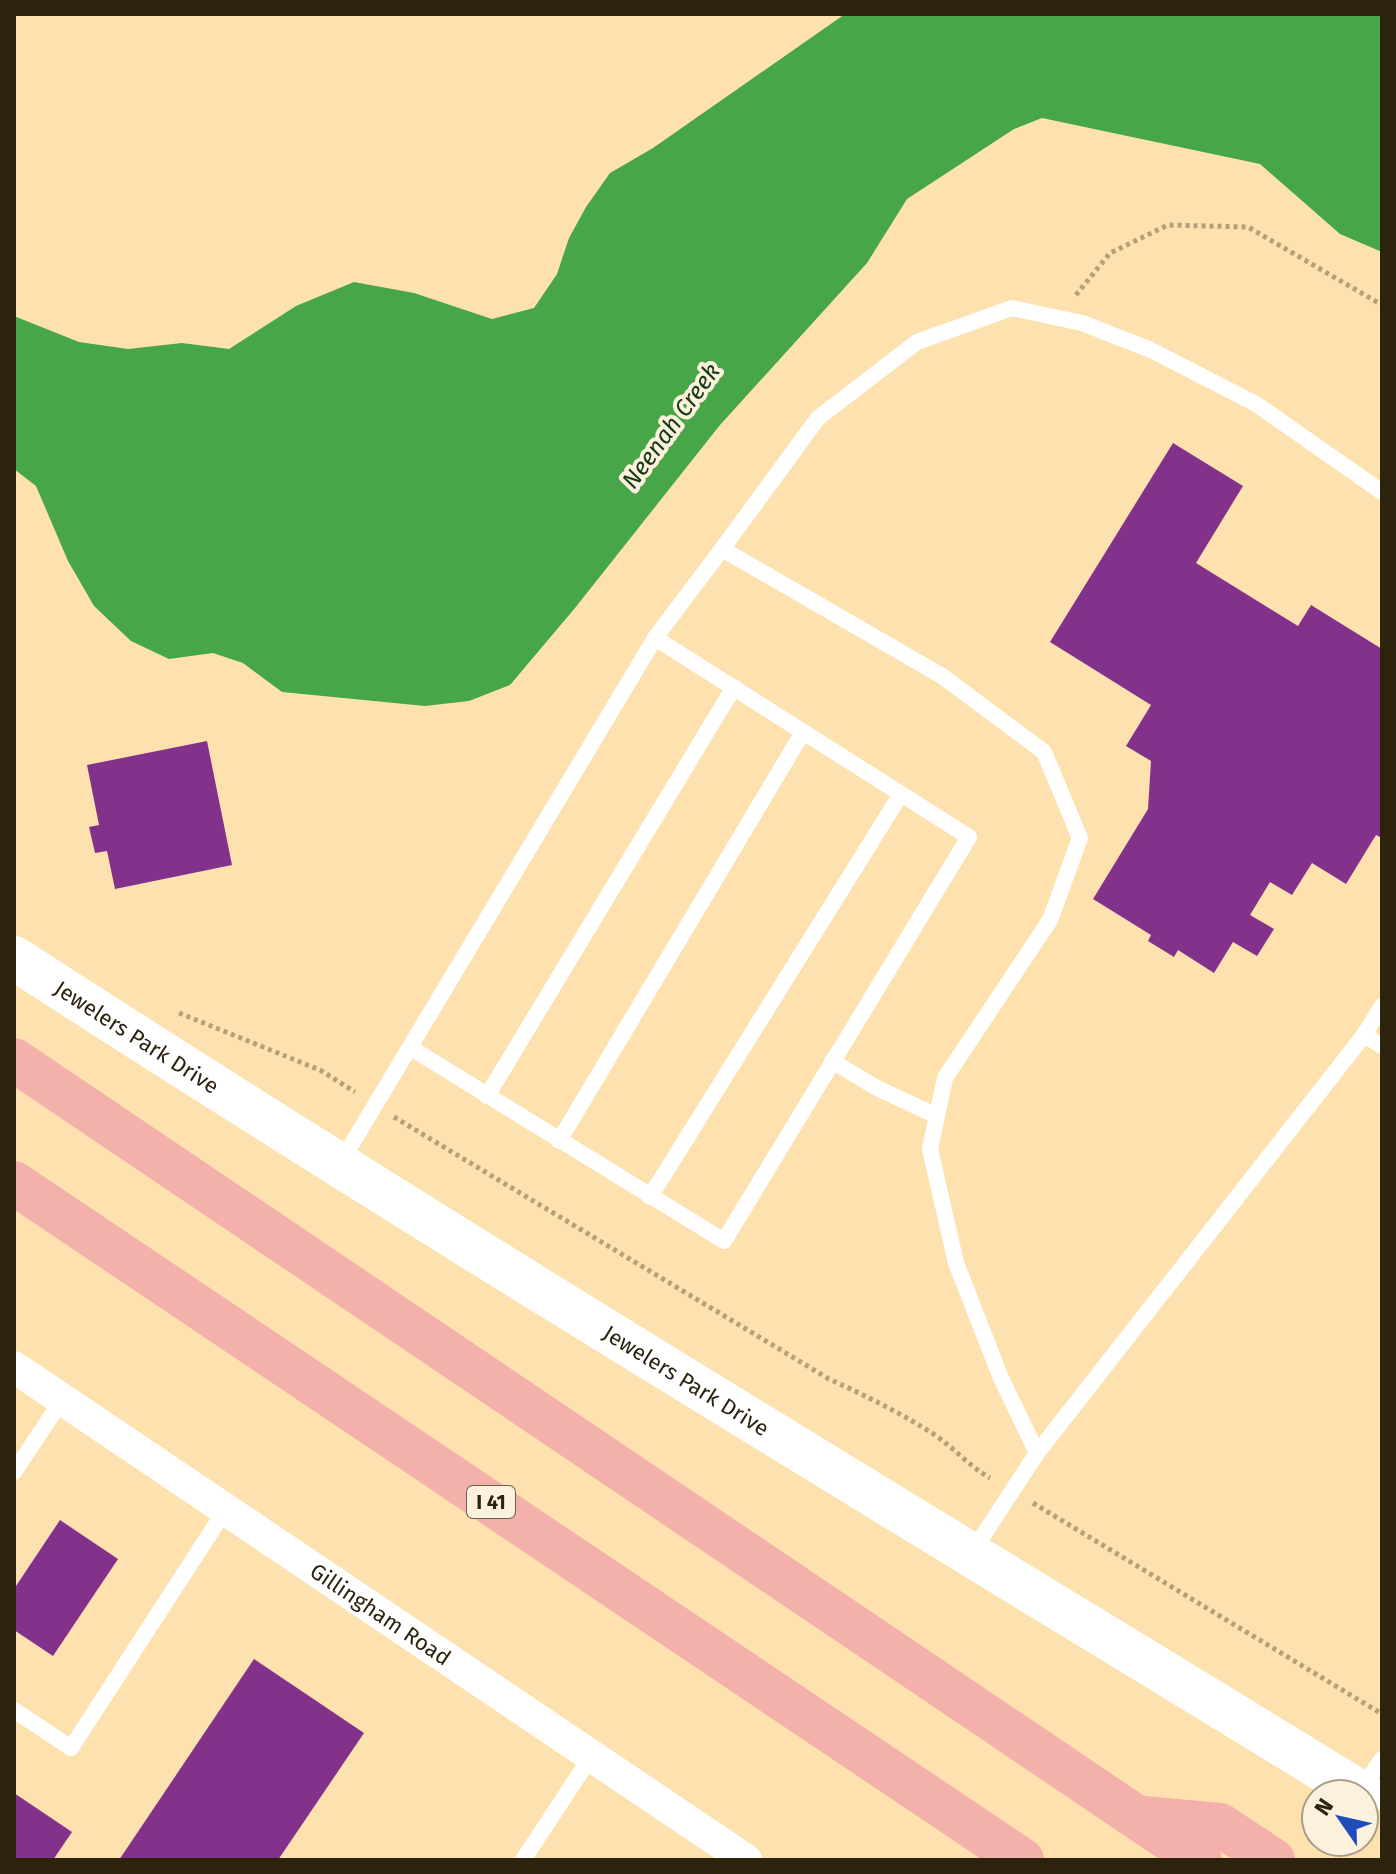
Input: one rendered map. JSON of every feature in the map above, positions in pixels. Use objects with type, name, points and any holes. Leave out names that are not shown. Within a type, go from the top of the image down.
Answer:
[{"type":"highway","points":[[14,1060],[1200,1860]]},
{"type":"highway","name":"I 41","points":[[14,1183],[1022,1860]]},
{"type":"highway","points":[[1136,1817],[1220,1825],[1273,1860]]},
{"type":"street","name":"Jewelers Park Drive","points":[[14,958],[226,1095],[970,1555],[1351,1778]]},
{"type":"street","name":"Gillingham Road","points":[[14,1367],[746,1860]]},
{"type":"lane","points":[[340,1164],[655,638],[818,418],[917,342],[1012,308],[1082,323],[1151,350],[1256,404],[1382,492]]},
{"type":"lane","points":[[722,549],[942,676],[1044,752],[1080,838],[1050,920],[945,1078],[930,1149],[956,1263],[1001,1378],[1037,1453]]},
{"type":"lane","points":[[411,1048],[724,1241],[969,837],[655,638]]},
{"type":"lane","points":[[487,1096],[734,687]]},
{"type":"lane","points":[[559,1141],[803,732]]},
{"type":"lane","points":[[650,1197],[901,794]]},
{"type":"lane","points":[[970,1555],[1037,1453],[1364,1035],[1382,1006]]},
{"type":"lane","points":[[1364,1035],[1382,1046]]},
{"type":"lane","points":[[832,1061],[877,1088],[937,1116]]},
{"type":"lane","points":[[14,1472],[62,1400]]},
{"type":"lane","points":[[14,1710],[71,1748],[226,1509]]},
{"type":"lane","points":[[523,1860],[592,1755]]},
{"type":"path","points":[[1058,317],[1110,253],[1168,225],[1248,227],[1382,305]]},
{"type":"path","points":[[173,1010],[320,1070],[829,1379],[886,1405],[938,1437],[972,1468],[1382,1714]]},
{"type":"water","name":"Neenah Creek","points":[[845,14],[1382,14],[1382,252],[1340,234],[1260,164],[1042,118],[1014,129],[907,199],[867,263],[720,425],[510,685],[469,701],[425,706],[282,692],[243,663],[213,653],[169,659],[131,641],[94,606],[68,561],[36,486],[14,469],[14,316],[79,342],[128,349],[182,343],[229,349],[296,306],[354,282],[414,293],[492,319],[534,308],[557,274],[569,238],[586,207],[610,173],[653,148]]},
{"type":"building","points":[[1173,443],[1243,486],[1196,563],[1298,626],[1311,605],[1382,649],[1382,838],[1376,835],[1346,884],[1312,863],[1292,895],[1270,882],[1250,915],[1274,929],[1257,956],[1233,942],[1214,973],[1178,950],[1174,957],[1148,941],[1151,935],[1093,899],[1148,809],[1151,761],[1126,746],[1151,705],[1050,642]]},
{"type":"building","points":[[207,741],[232,865],[115,889],[107,851],[95,853],[89,827],[99,825],[87,765]]},
{"type":"building","points":[[60,1520],[118,1559],[53,1656],[14,1630],[14,1589]]},
{"type":"building","points":[[254,1659],[364,1733],[278,1860],[119,1860]]},
{"type":"building","points":[[14,1793],[72,1832],[53,1860],[14,1860]]}]
